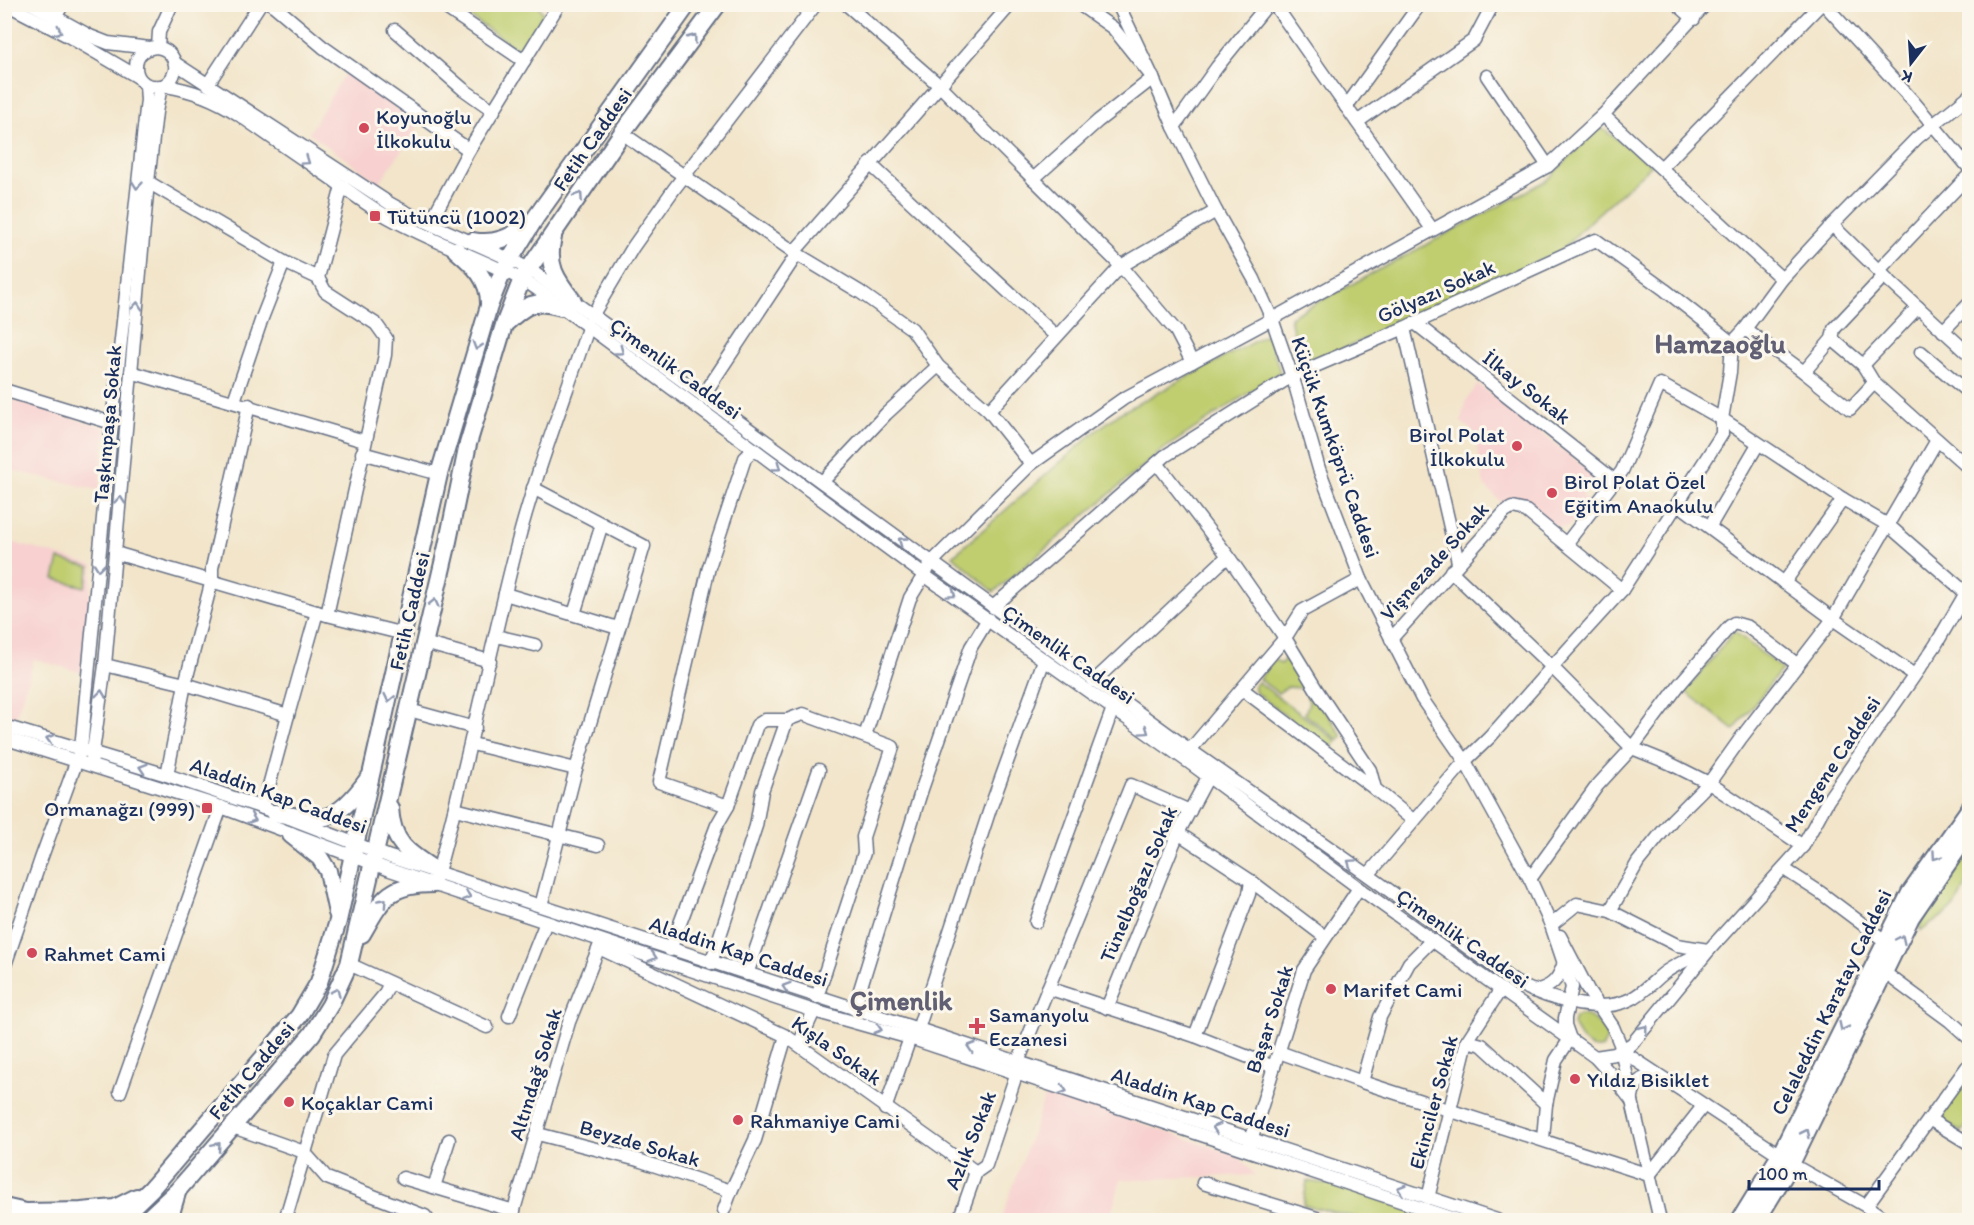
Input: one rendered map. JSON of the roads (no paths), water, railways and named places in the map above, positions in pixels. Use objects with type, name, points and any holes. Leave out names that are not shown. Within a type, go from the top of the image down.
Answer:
[{"type":"main road","name":"Fetih Caddesi","points":[[119,1221],[152,1190],[299,1016],[319,982],[338,921],[355,850],[439,474],[489,306],[507,265],[536,217],[688,4]]},
{"type":"main road","name":"Fetih Caddesi","points":[[146,1221],[178,1190],[233,1127],[312,1034],[330,1005],[351,957],[447,546],[468,444],[504,325],[526,274],[558,226],[622,133],[718,4]]},
{"type":"main road","points":[[473,242],[503,240],[519,232],[536,217]]},
{"type":"main road","points":[[558,226],[550,248],[550,261],[567,304]]},
{"type":"main road","points":[[456,250],[470,261],[484,279],[489,306]]},
{"type":"main road","points":[[504,325],[523,308],[543,301],[567,304]]},
{"type":"main road","points":[[268,810],[309,818],[325,817],[354,797],[372,774]]},
{"type":"main road","points":[[390,792],[392,827],[399,842],[436,878]]},
{"type":"main road","name":"Celaleddin Karatay Caddesi","points":[[1757,1221],[1885,941],[1910,892],[1970,808]]},
{"type":"main road","name":"Celaleddin Karatay Caddesi","points":[[1740,1221],[1785,1159],[1885,973],[1911,917],[1970,831]]},
{"type":"main road","points":[[291,835],[320,858],[328,871],[335,895],[338,921]]},
{"type":"main road","points":[[351,957],[376,908],[386,897],[397,889],[436,878]]},
{"type":"main road","points":[[4,1209],[52,1213],[115,1208],[152,1190]]},
{"type":"main road","points":[[169,1221],[178,1190]]},
{"type":"main road","points":[[4,1209],[24,1221]]},
{"type":"street","points":[[6,4],[68,36],[142,81],[205,97],[230,108],[387,216],[456,250],[507,265]]},
{"type":"street","points":[[32,4],[90,36],[108,43],[169,52],[175,63],[175,74],[162,86]]},
{"type":"street","points":[[55,16],[63,4]]},
{"type":"street","points":[[154,48],[172,4]]},
{"type":"street","points":[[208,84],[260,4]]},
{"type":"street","points":[[272,4],[323,47],[469,150]]},
{"type":"street","points":[[440,4],[524,61]]},
{"type":"street","points":[[592,316],[633,248],[675,189],[816,4]]},
{"type":"street","points":[[846,4],[940,86],[1121,266],[1176,331],[1192,362]]},
{"type":"street","points":[[703,396],[796,253],[870,164],[1011,4]]},
{"type":"street","points":[[1033,179],[1098,121],[1153,78],[1113,28],[1079,4]]},
{"type":"street","name":"Küçük Kumköprü Caddesi","points":[[1118,4],[1174,127],[1216,211],[1254,279],[1272,320],[1292,376],[1319,469],[1361,579],[1422,699],[1465,761],[1530,879],[1551,925],[1572,987],[1565,1025],[1570,1039]]},
{"type":"street","points":[[1346,107],[1420,4]]},
{"type":"street","points":[[1357,122],[1474,40],[1493,4]]},
{"type":"street","points":[[1677,4],[1694,20]]},
{"type":"street","points":[[866,736],[910,598],[932,562],[1031,464],[1123,399],[1272,320],[1548,166],[1603,115],[1694,20],[1706,4]]},
{"type":"street","points":[[1661,168],[1823,4],[1970,169]]},
{"type":"street","points":[[430,223],[469,150],[556,5]]},
{"type":"street","points":[[1174,127],[1217,67],[1266,6],[1346,107],[1432,229]]},
{"type":"street","points":[[395,30],[463,89],[494,111]]},
{"type":"street","points":[[4,968],[81,749],[112,423],[147,100],[136,65],[144,51],[154,48]]},
{"type":"street","points":[[175,63],[382,199],[473,242],[507,265]]},
{"type":"street","points":[[1487,76],[1548,166]]},
{"type":"street","name":"Taşkınpaşa Sokak","points":[[90,766],[95,752],[105,664],[148,182],[156,112],[162,86]]},
{"type":"street","points":[[1368,875],[1465,761],[1490,737],[1622,590],[1722,434],[1732,343],[1782,279],[1832,225],[1917,138],[1970,95]]},
{"type":"street","points":[[1603,115],[1782,279]]},
{"type":"street","points":[[622,133],[796,253],[860,292],[912,329],[938,366],[989,411],[1031,464]]},
{"type":"street","points":[[870,164],[1056,336]]},
{"type":"street","points":[[1804,372],[1832,339],[1834,329],[1970,174]]},
{"type":"street","points":[[148,182],[284,262],[318,278],[325,291],[376,324],[386,338],[385,355],[322,614],[288,715],[268,810]]},
{"type":"street","points":[[318,278],[342,186]]},
{"type":"street","points":[[989,411],[1121,266],[1216,211]]},
{"type":"street","points":[[1832,225],[1970,355]]},
{"type":"street","name":"Gölyazı Sokak","points":[[993,607],[1157,463],[1292,376],[1410,326],[1596,240],[1732,343]]},
{"type":"street","points":[[234,402],[262,318],[284,262]]},
{"type":"street","name":"Çimenlik Caddesi","points":[[507,265],[526,274],[567,304],[592,316],[1190,750],[1515,982],[1532,991],[1569,1002],[1597,1005]]},
{"type":"street","points":[[1943,331],[1970,303]]},
{"type":"street","name":"Çimenlik Caddesi","points":[[567,304],[588,328],[924,575],[1113,708],[1595,1057],[1632,1101]]},
{"type":"street","points":[[1863,365],[1918,307]]},
{"type":"street","points":[[1410,326],[1455,566],[1632,748],[1709,783],[1803,846]]},
{"type":"street","name":"İlkay Sokak","points":[[1410,326],[1615,481]]},
{"type":"street","points":[[436,878],[472,744],[505,594],[533,488],[588,328]]},
{"type":"street","points":[[1745,329],[1850,409],[1874,382]]},
{"type":"street","points":[[1832,339],[1863,365],[1874,382],[1970,469]]},
{"type":"street","points":[[1921,352],[1970,394]]},
{"type":"street","points":[[822,482],[886,414],[938,366]]},
{"type":"street","points":[[131,372],[249,405],[439,474]]},
{"type":"street","points":[[1566,544],[1615,481],[1628,460],[1660,384],[1722,419],[1843,499],[1888,525],[1967,597]]},
{"type":"street","points":[[4,390],[112,423]]},
{"type":"street","points":[[167,775],[184,684],[213,580],[212,568],[249,405]]},
{"type":"street","points":[[1610,911],[1638,862],[1672,820],[1709,783],[1833,619],[1937,440]]},
{"type":"street","points":[[1710,526],[1758,444]]},
{"type":"street","points":[[728,806],[659,782],[709,567],[746,458],[754,449]]},
{"type":"street","points":[[1157,463],[1228,556],[1285,638],[1370,770],[1375,789]]},
{"type":"street","points":[[533,488],[644,546],[576,769],[541,906]]},
{"type":"street","points":[[1784,583],[1843,499]]},
{"type":"street","points":[[1678,504],[1833,619],[1914,675]]},
{"type":"street","name":"Vişnezade Sokak","points":[[1391,639],[1504,512],[1512,508],[1526,511],[1622,590]]},
{"type":"street","points":[[574,614],[602,524]]},
{"type":"street","points":[[115,552],[322,614],[404,634]]},
{"type":"street","points":[[1095,681],[1228,556]]},
{"type":"street","points":[[1190,750],[1285,638],[1302,611],[1361,579]]},
{"type":"street","points":[[505,594],[618,628]]},
{"type":"street","name":"Mengene Caddesi","points":[[1622,1051],[1640,1034],[1709,950],[1803,846],[1828,800],[1967,597]]},
{"type":"street","points":[[854,1009],[921,792],[971,647],[988,619]]},
{"type":"street","points":[[1530,879],[1597,786],[1632,748],[1679,685],[1730,626],[1734,623],[1748,627],[1798,665]]},
{"type":"street","points":[[496,636],[535,645]]},
{"type":"street","points":[[424,643],[490,661]]},
{"type":"street","points":[[885,1109],[914,1034],[990,809],[1044,660]]},
{"type":"street","points":[[105,664],[184,684],[288,715]]},
{"type":"street","points":[[1242,689],[1375,789],[1414,822]]},
{"type":"street","points":[[1036,922],[1113,708]]},
{"type":"street","points":[[409,710],[475,728]]},
{"type":"street","points":[[670,950],[717,825],[728,806],[757,725],[765,720],[787,720],[803,714],[893,747],[863,837],[864,853],[817,997]]},
{"type":"street","points":[[705,998],[711,969],[756,826],[762,791],[787,720]]},
{"type":"street","name":"Aladdin Kap Caddesi","points":[[4,726],[95,752],[268,810],[374,858],[436,878],[541,906],[670,950],[814,1011],[914,1034]]},
{"type":"street","name":"Aladdin Kap Caddesi","points":[[4,738],[221,807],[291,835],[355,850]]},
{"type":"street","points":[[472,744],[576,769]]},
{"type":"street","points":[[747,974],[819,770]]},
{"type":"street","name":"Tünelboğazı Sokak","points":[[1107,1008],[1178,833],[1208,777]]},
{"type":"street","name":"Azlık Sokak","points":[[959,1221],[976,1172],[986,1165],[1017,1068],[1131,785],[1190,811]]},
{"type":"street","points":[[120,1092],[221,807]]},
{"type":"street","points":[[455,809],[598,845]]},
{"type":"street","points":[[1178,833],[1251,881],[1325,937]]},
{"type":"street","points":[[1784,869],[1821,893],[1885,941]]},
{"type":"street","name":"Aladdin Kap Caddesi","points":[[436,878],[600,944],[711,969],[747,974],[854,1009],[914,1034],[1249,1146],[1442,1218],[1457,1221]]},
{"type":"street","points":[[1195,1036],[1249,894],[1251,881]]},
{"type":"street","name":"Başar Sokak","points":[[1249,1146],[1304,970],[1359,888]]},
{"type":"street","points":[[1551,925],[1577,904],[1610,911],[1669,942],[1709,950]]},
{"type":"street","points":[[509,1016],[546,922]]},
{"type":"street","name":"Küçük Kumköprü Caddesi","points":[[1551,925],[1568,949],[1597,1005],[1617,1035],[1622,1051]]},
{"type":"street","points":[[1362,1082],[1380,1017],[1409,963],[1432,940]]},
{"type":"street","name":"Kışla Sokak","points":[[600,944],[705,998],[786,1036],[976,1172]]},
{"type":"street","name":"Altındağ Sokak","points":[[513,1216],[569,1022],[600,944]]},
{"type":"street","name":"Mengene Caddesi","points":[[1597,1005],[1621,1003],[1632,999],[1676,965],[1709,950]]},
{"type":"street","points":[[351,957],[390,983],[487,1027]]},
{"type":"street","points":[[1532,991],[1543,990],[1555,982],[1564,962]]},
{"type":"street","points":[[1885,973],[1950,1021],[1970,1039]]},
{"type":"street","points":[[285,1221],[334,1055],[384,995],[390,983]]},
{"type":"street","points":[[1048,988],[1195,1036],[1274,1067]]},
{"type":"street","name":"Ekinciler Sokak","points":[[1428,1198],[1467,1041],[1501,988]]},
{"type":"street","points":[[799,1044],[814,1011]]},
{"type":"street","points":[[724,1210],[755,1140],[786,1036]]},
{"type":"street","points":[[1543,1139],[1546,1104],[1556,1060],[1570,1039]]},
{"type":"street","points":[[1467,1041],[1482,1045],[1546,1104]]},
{"type":"street","points":[[1595,1057],[1606,1057],[1622,1051]]},
{"type":"street","points":[[1622,1051],[1660,1221]]},
{"type":"street","points":[[1622,1051],[1785,1159],[1866,1206],[1886,1221]]},
{"type":"street","points":[[1279,1052],[1362,1082],[1649,1175]]},
{"type":"street","points":[[1866,1206],[1970,1064]]},
{"type":"street","points":[[1632,1101],[1633,1091],[1638,1082],[1646,1076],[1656,1075]]},
{"type":"street","points":[[1649,1175],[1704,1105]]},
{"type":"street","points":[[1929,1119],[1970,1143]]},
{"type":"street","points":[[233,1127],[304,1152],[327,1178],[425,1216],[428,1221]]},
{"type":"street","name":"Beyzde Sokak","points":[[538,1134],[638,1160],[731,1191]]},
{"type":"street","points":[[434,1187],[449,1140]]},
{"type":"street","name":"Aladdin Kap Caddesi","points":[[1249,1146],[1428,1198],[1497,1221]]},
{"type":"street","points":[[403,1178],[513,1216]]},
{"type":"street","points":[[1203,1183],[1323,1221]]},
{"type":"place","name":"Koyunoğlu İlkokulu","points":[[364,128]]},
{"type":"place","name":"Tütüncü (1002)","points":[[375,216]]},
{"type":"place","name":"Birol Polat İlkokulu","points":[[1517,446]]},
{"type":"place","name":"Birol Polat Özel Eğitim Anaokulu","points":[[1552,493]]},
{"type":"place","name":"Ormanağzı (999)","points":[[207,808]]},
{"type":"place","name":"Rahmet Cami","points":[[32,953]]},
{"type":"place","name":"Marifet Cami","points":[[1331,989]]},
{"type":"place","name":"Samanyolu Eczanesi","points":[[977,1026]]},
{"type":"place","name":"Yıldız Bisiklet","points":[[1575,1079]]},
{"type":"place","name":"Koçaklar Cami","points":[[289,1102]]},
{"type":"place","name":"Rahmaniye Cami","points":[[738,1120]]},
{"type":"district","name":"Hamzaoğlu","points":[[1720,343]]},
{"type":"district","name":"Çimenlik","points":[[901,1000]]}]
